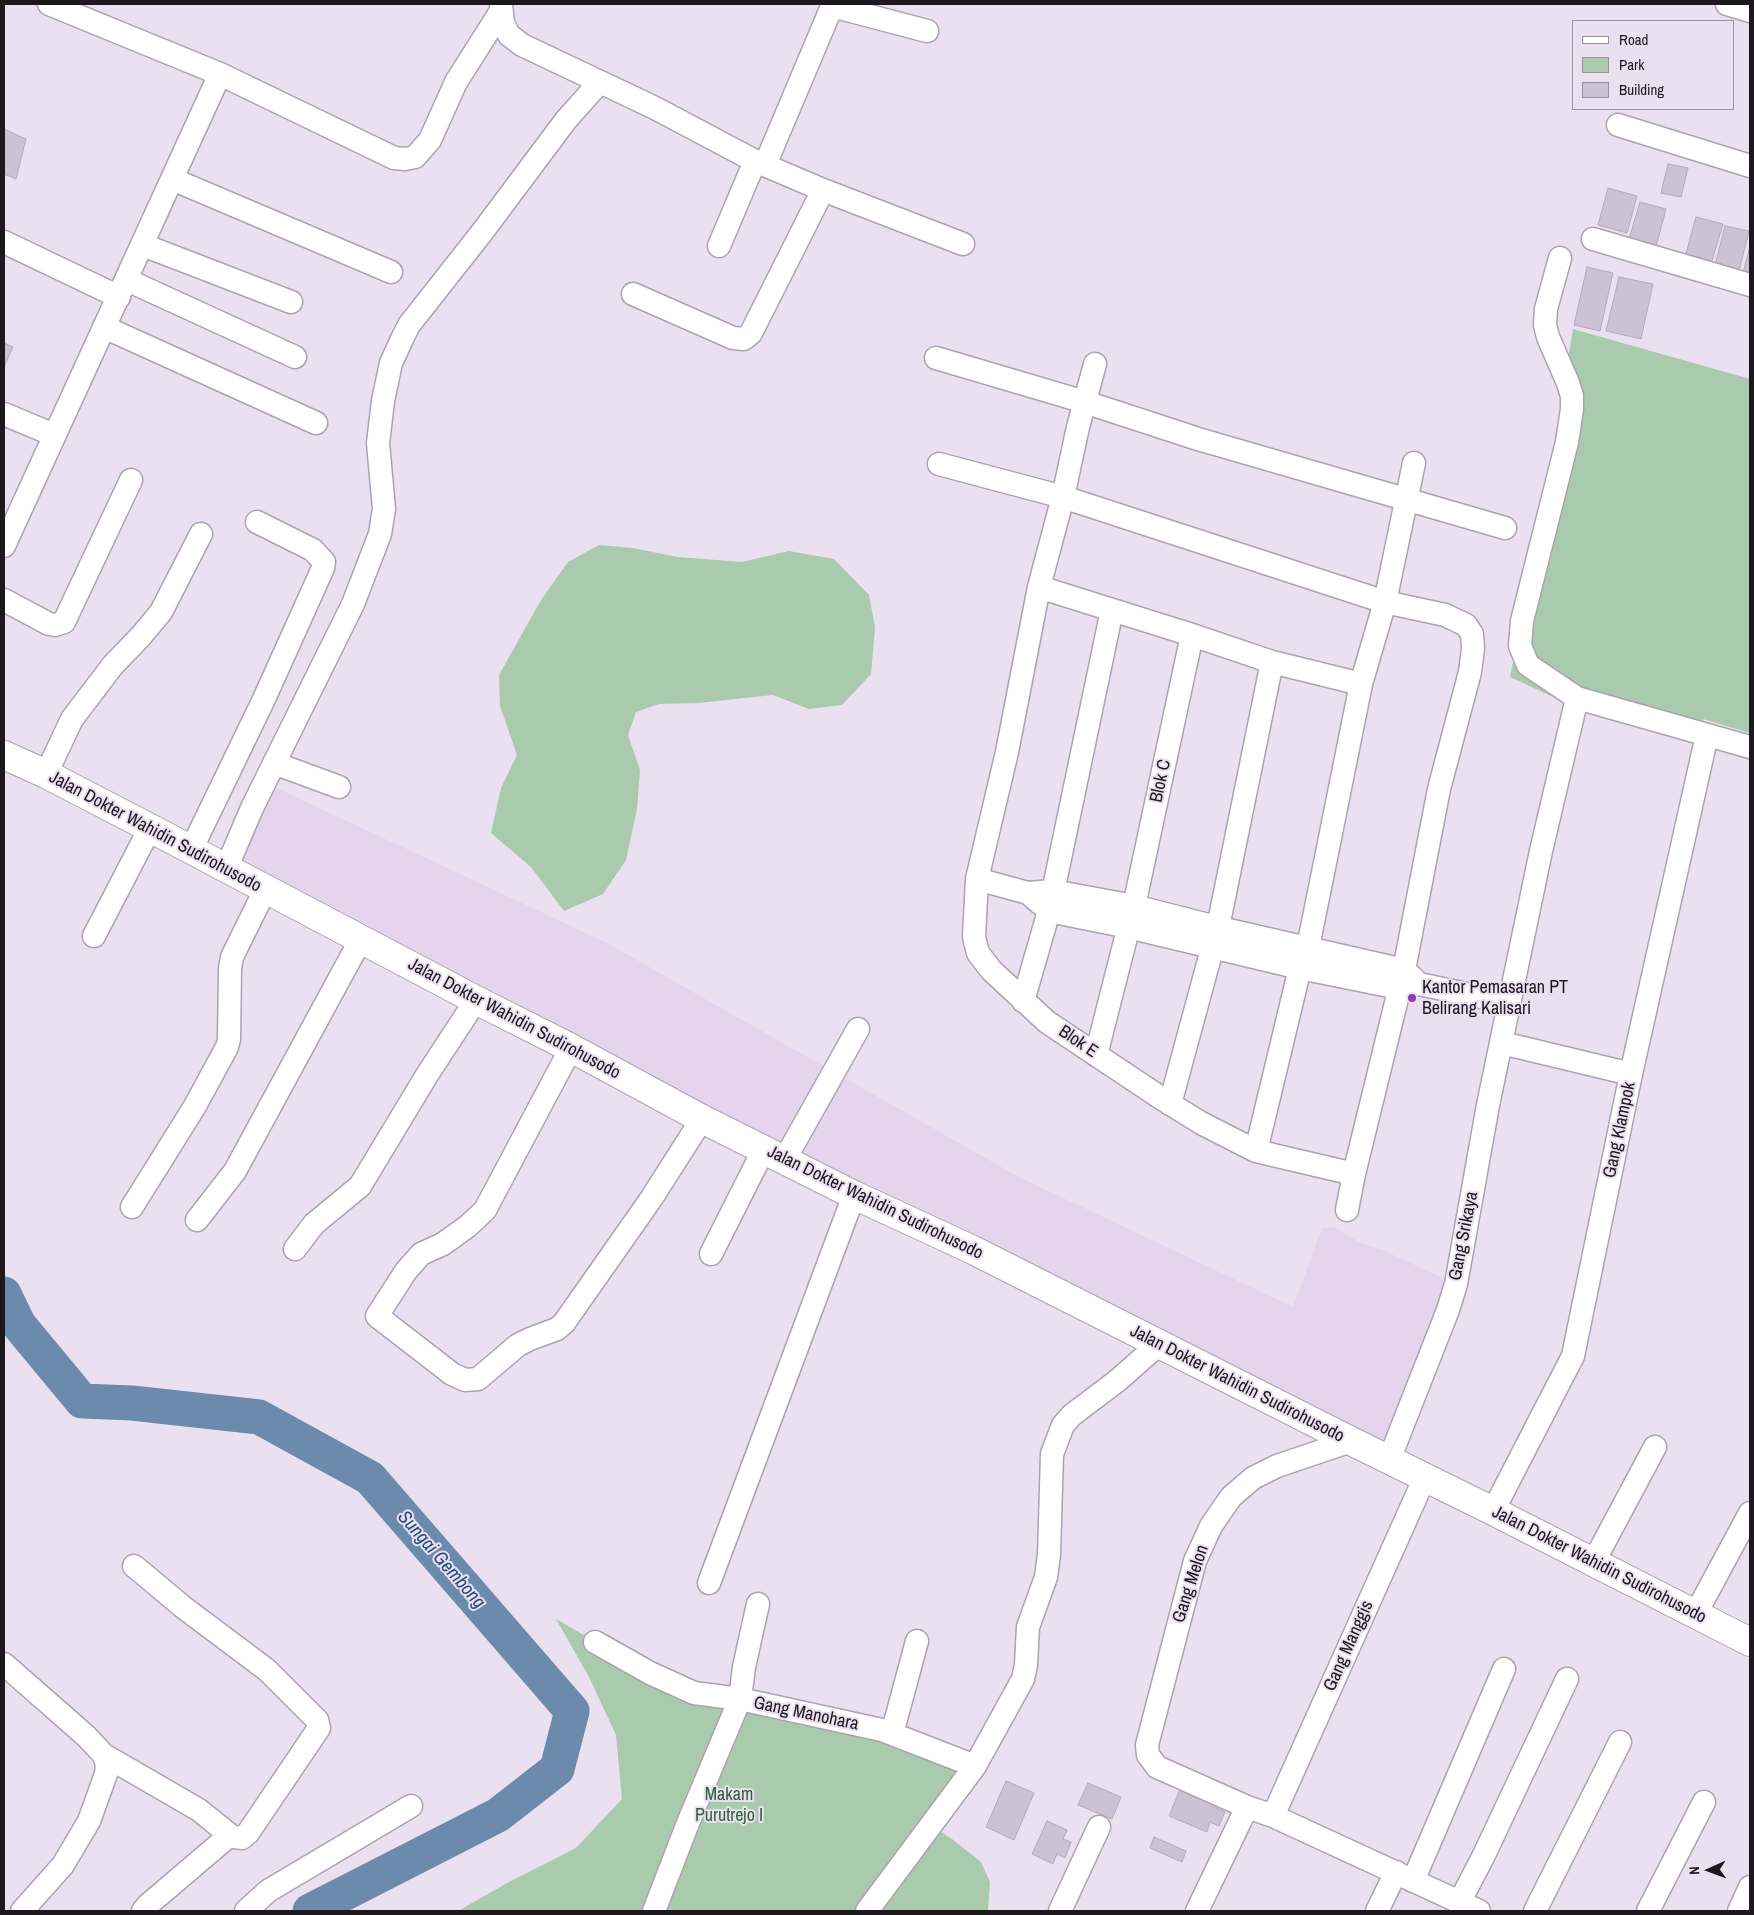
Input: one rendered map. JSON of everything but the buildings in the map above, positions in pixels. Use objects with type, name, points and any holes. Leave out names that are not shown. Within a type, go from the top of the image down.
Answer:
[{"type":"main road","name":"Jalan Dokter Wahidin Sudirohusodo","points":[[4,755],[46,774],[150,828],[265,890],[571,1048],[702,1119],[854,1195],[973,1250],[1351,1441],[1425,1476],[1750,1642]]},
{"type":"street","points":[[49,4],[220,74],[394,158],[410,158],[420,153],[430,140],[456,82],[501,8]]},
{"type":"street","points":[[1727,4],[1750,11]]},
{"type":"street","points":[[718,246],[760,163],[833,5],[927,31]]},
{"type":"street","points":[[501,8],[503,23],[516,41],[599,83],[655,108],[760,163],[823,190],[963,244]]},
{"type":"street","points":[[4,546],[220,74]]},
{"type":"street","points":[[226,869],[252,808],[353,604],[380,534],[384,509],[378,451],[381,417],[391,363],[402,339],[409,325],[566,120],[599,83]]},
{"type":"street","points":[[1618,125],[1750,166]]},
{"type":"street","points":[[172,179],[391,272]]},
{"type":"street","points":[[634,294],[733,338],[744,339],[751,333],[823,190]]},
{"type":"street","points":[[1593,239],[1750,286]]},
{"type":"street","points":[[4,242],[296,356]]},
{"type":"street","points":[[143,244],[291,302]]},
{"type":"street","points":[[1560,258],[1546,309],[1545,325],[1548,338],[1568,383],[1572,396],[1572,409],[1567,442],[1522,621],[1520,646],[1528,665],[1575,708],[1705,743],[1750,748]]},
{"type":"street","points":[[104,327],[316,423]]},
{"type":"street","points":[[936,358],[1085,402],[1198,439],[1505,528]]},
{"type":"street","name":"Blok E","points":[[1095,364],[1063,497],[1038,587],[1007,752],[977,879],[974,937],[978,953],[990,970],[1047,1022],[1170,1104],[1256,1151],[1354,1174]]},
{"type":"street","points":[[4,414],[54,435]]},
{"type":"street","points":[[1256,1151],[1300,968],[1308,947],[1361,684],[1385,602],[1414,463]]},
{"type":"street","points":[[939,464],[1063,497],[1385,602],[1445,615],[1466,625],[1472,634],[1473,649],[1470,672],[1439,789],[1407,981],[1354,1174],[1347,1210]]},
{"type":"street","points":[[4,600],[49,624],[55,625],[64,622],[132,480]]},
{"type":"street","points":[[191,850],[264,699],[323,568],[324,562],[313,550],[257,522]]},
{"type":"street","points":[[46,774],[72,719],[113,665],[161,612],[201,534]]},
{"type":"street","points":[[1038,587],[1272,662],[1361,684]]},
{"type":"street","points":[[1023,1001],[1051,901],[1112,610]]},
{"type":"street","name":"Blok C","points":[[1096,1055],[1134,906],[1192,635]]},
{"type":"street","points":[[1170,1104],[1215,937],[1272,662]]},
{"type":"street","name":"Gang Srikaya","points":[[1389,1460],[1450,1303],[1510,1003],[1575,708]]},
{"type":"street","name":"Gang Klampok","points":[[1494,1511],[1569,1364],[1705,743]]},
{"type":"street","points":[[274,763],[339,787]]},
{"type":"street","points":[[94,936],[150,828]]},
{"type":"street","points":[[977,879],[1028,893],[1128,927],[1308,947],[1407,981]]},
{"type":"street","points":[[132,1207],[195,1106],[227,1047],[229,1039],[230,969],[232,957],[265,890]]},
{"type":"street","points":[[1051,901],[1134,906],[1300,968],[1407,981],[1510,1003]]},
{"type":"street","points":[[197,1220],[235,1171],[361,939]]},
{"type":"street","points":[[294,1249],[314,1224],[350,1196],[364,1181],[427,1075],[476,1000]]},
{"type":"street","points":[[711,1254],[774,1154],[858,1029]]},
{"type":"street","points":[[1502,1044],[1631,1074]]},
{"type":"street","points":[[571,1048],[485,1210],[468,1226],[443,1244],[421,1254],[406,1272],[377,1316],[452,1374],[464,1380],[478,1379],[518,1345],[557,1329],[564,1323],[651,1199],[702,1119]]},
{"type":"street","points":[[709,1583],[854,1195]]},
{"type":"street","points":[[867,1911],[975,1766],[1023,1679],[1026,1665],[1028,1627],[1046,1577],[1050,1546],[1052,1454],[1063,1425],[1159,1344]]},
{"type":"street","name":"Gang Melon","points":[[1246,1807],[1157,1767],[1150,1760],[1147,1745],[1195,1562],[1211,1526],[1231,1497],[1253,1478],[1277,1466],[1351,1441]]},
{"type":"street","points":[[1593,1563],[1655,1447]]},
{"type":"street","name":"Gang Manggis","points":[[1273,1816],[1425,1476]]},
{"type":"street","points":[[1695,1615],[1750,1513]]},
{"type":"street","points":[[4,1664],[86,1736],[104,1755],[199,1810],[230,1835],[242,1838],[248,1833],[318,1732],[320,1725],[312,1714],[267,1670],[183,1607],[134,1566]]},
{"type":"street","points":[[595,1642],[650,1673],[694,1693],[740,1699],[744,1667],[758,1604]]},
{"type":"street","points":[[892,1734],[917,1641]]},
{"type":"street","points":[[1377,1911],[1404,1877],[1504,1669]]},
{"type":"street","points":[[1197,1911],[1246,1807],[1273,1816],[1465,1907],[1566,1679]]},
{"type":"street","name":"Gang Manohara","points":[[654,1911],[688,1823],[740,1699],[892,1734],[975,1766]]},
{"type":"street","points":[[1535,1911],[1620,1742]]},
{"type":"street","points":[[22,1911],[63,1865],[89,1821],[106,1774],[107,1765],[104,1755]]},
{"type":"street","points":[[1648,1911],[1704,1802]]},
{"type":"street","points":[[246,1911],[268,1891],[411,1806]]},
{"type":"street","points":[[1060,1911],[1100,1827]]},
{"type":"street","points":[[143,1911],[230,1835]]},
{"type":"street","points":[[1739,1911],[1750,1888]]},
{"type":"shaded area","points":[[268,784],[605,942],[1019,1177],[1293,1307],[1322,1228],[1334,1227],[1359,1242],[1387,1252],[1455,1284],[1393,1456],[232,867]]},
{"type":"green space","points":[[1573,329],[1750,379],[1750,733],[1703,719],[1694,742],[1588,713],[1510,677],[1548,483]]},
{"type":"green space","points":[[599,545],[633,548],[678,557],[742,562],[789,551],[834,559],[869,595],[875,627],[871,674],[842,705],[809,709],[773,695],[698,703],[659,704],[636,712],[628,735],[640,770],[637,809],[626,860],[603,894],[564,911],[531,867],[491,833],[501,788],[517,755],[500,706],[499,675],[541,600],[568,562]]},
{"type":"green space","name":"Makam Purutrejo I","points":[[556,1619],[650,1673],[975,1766],[931,1825],[981,1862],[990,1882],[988,1911],[458,1911],[509,1882],[576,1848],[622,1799],[616,1735],[589,1677]]},
{"type":"waterway","name":"Sungai Gembong","points":[[4,1294],[19,1325],[82,1401],[132,1403],[259,1417],[370,1478],[572,1711],[557,1769],[498,1815],[310,1911]]},
{"type":"place","name":"Kantor Pemasaran PT Belirang Kalisari","points":[[1412,998]]}]
